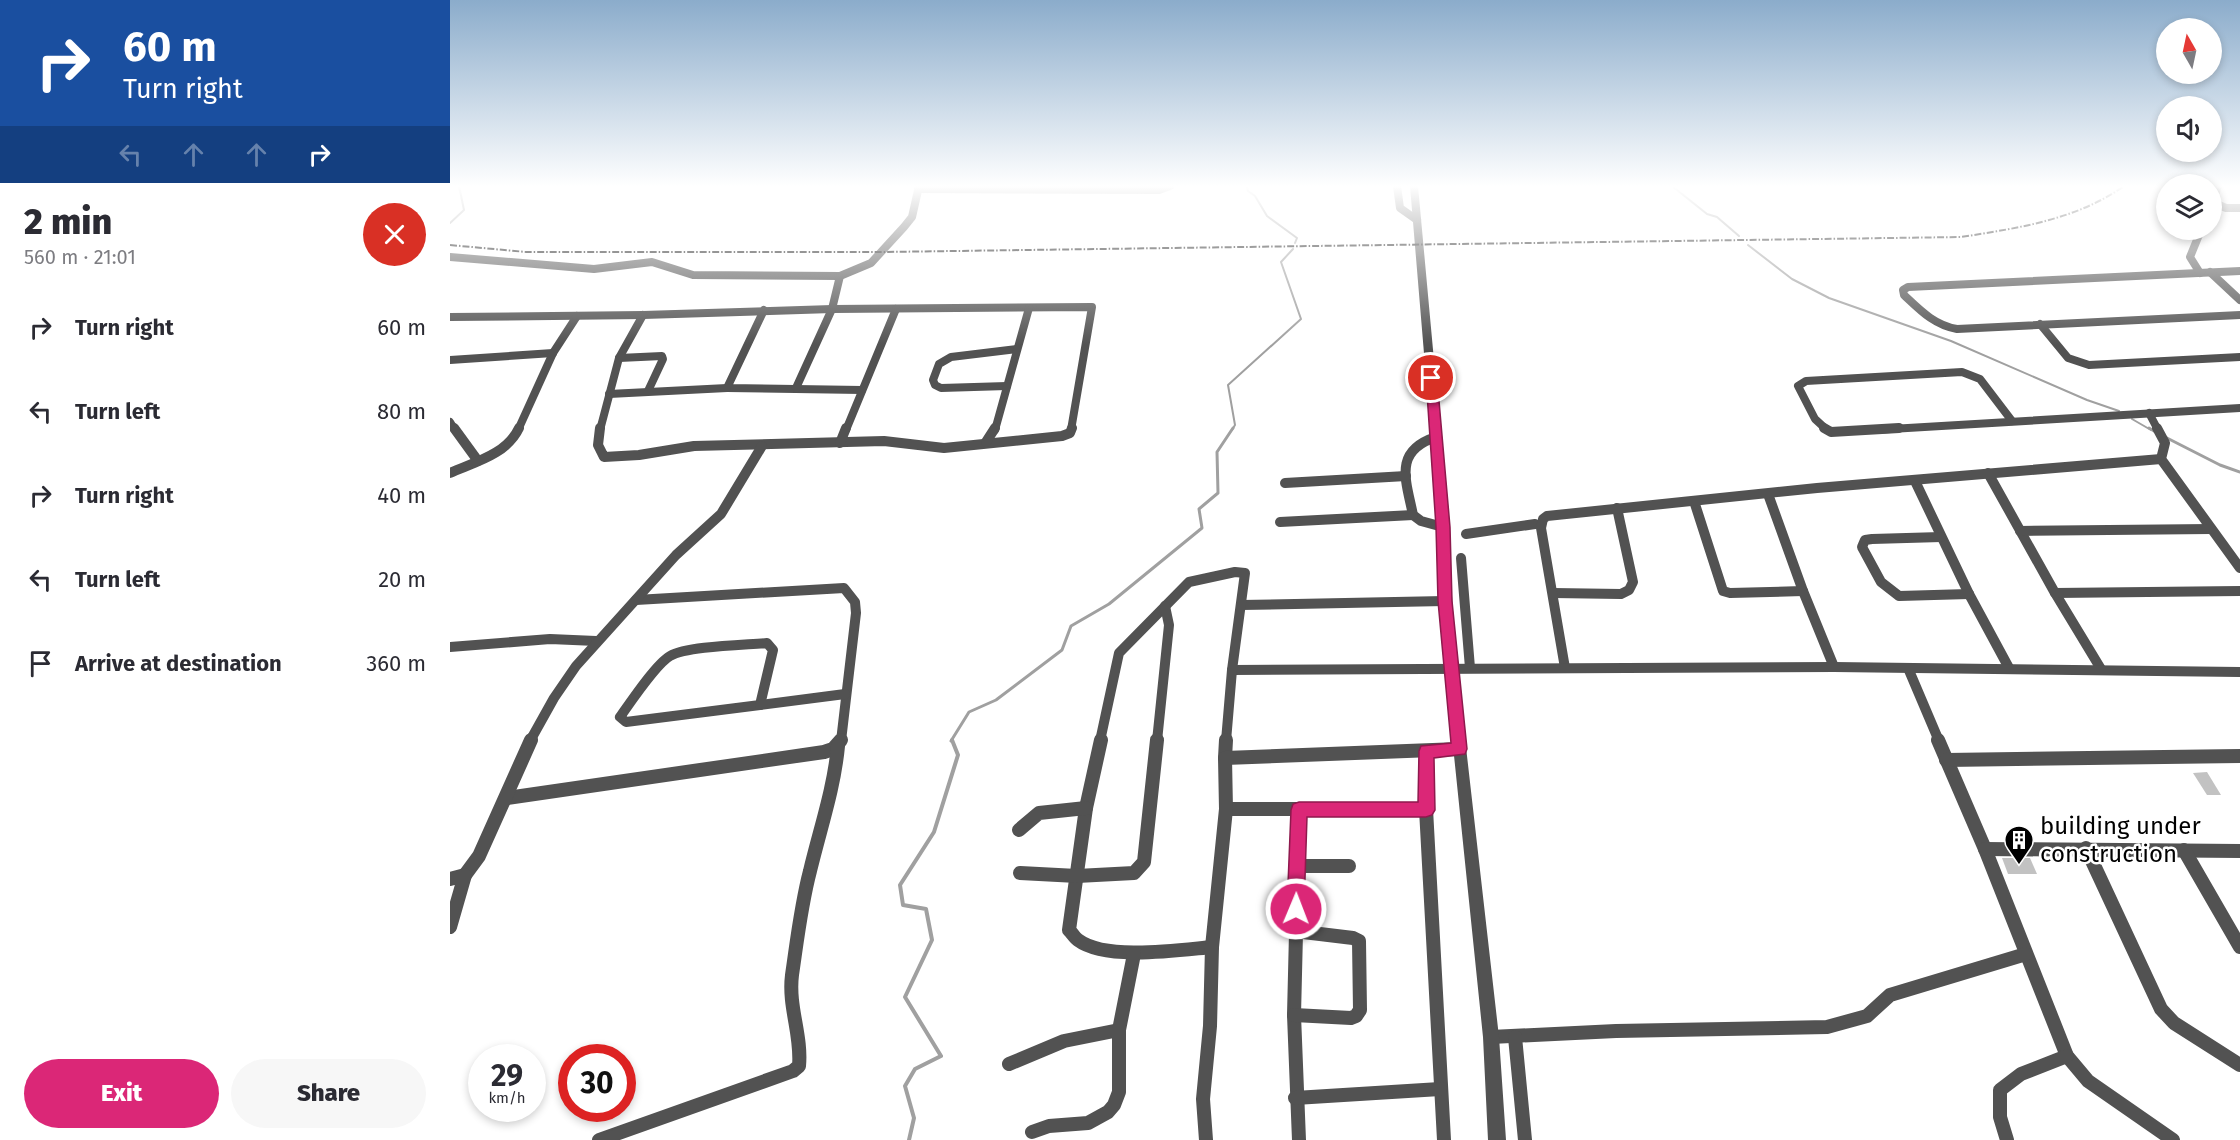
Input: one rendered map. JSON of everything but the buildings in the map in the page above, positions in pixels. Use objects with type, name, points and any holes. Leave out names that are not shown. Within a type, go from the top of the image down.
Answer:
[{"type":"street","points":[[450,257],[594,269],[652,262],[693,275],[840,276],[856,271],[877,258],[893,239]]},
{"type":"street","points":[[1420,239],[1443,527],[1445,601],[1491,1037],[1497,1140]]},
{"type":"street","points":[[2197,240],[2190,257],[2205,273],[2240,300]]},
{"type":"street","points":[[2240,271],[1908,287],[1903,290],[1904,295],[1935,323],[1946,328],[2240,315]]},
{"type":"street","points":[[796,388],[832,309],[840,276]]},
{"type":"street","points":[[450,317],[643,315],[764,310],[1092,307],[1073,426],[1070,433],[1057,437],[1005,440],[986,442],[971,447],[944,448],[897,441],[694,446],[639,455],[604,457],[598,445],[599,432],[609,394],[620,358],[643,315]]},
{"type":"street","points":[[986,442],[994,429],[1029,308]]},
{"type":"street","points":[[840,443],[896,309]]},
{"type":"street","points":[[727,388],[764,310]]},
{"type":"street","points":[[450,473],[505,448],[514,440],[553,353],[577,316]]},
{"type":"street","points":[[2040,324],[2068,358],[2089,365],[2240,357]]},
{"type":"street","points":[[1007,386],[941,388],[935,385],[933,380],[939,364],[951,357],[1017,349]]},
{"type":"street","points":[[450,360],[553,353]]},
{"type":"street","points":[[620,358],[662,356],[663,360],[648,391]]},
{"type":"street","points":[[2012,421],[1980,379],[1962,372],[1806,381],[1798,386],[1818,423],[1823,429],[1831,432],[2240,408]]},
{"type":"street","points":[[609,394],[727,388],[862,390]]},
{"type":"street","points":[[2149,413],[2165,443],[2161,459],[2240,568]]},
{"type":"street","points":[[450,422],[478,461]]},
{"type":"street","points":[[994,429],[1005,440]]},
{"type":"street","points":[[1413,515],[1406,476],[1409,450],[1421,440],[1436,437]]},
{"type":"street","points":[[450,927],[465,875],[479,856],[507,798],[530,742],[554,698],[596,642],[676,555],[721,514],[762,446]]},
{"type":"street","points":[[1565,668],[1541,528],[1543,519],[1552,515],[1988,473],[2161,459]]},
{"type":"street","points":[[1988,473],[2055,593],[2101,669]]},
{"type":"street","points":[[1285,483],[1406,476]]},
{"type":"street","points":[[1915,481],[1969,594],[2009,668]]},
{"type":"street","points":[[1768,494],[1803,591],[1834,667]]},
{"type":"street","points":[[1694,501],[1723,591],[1730,593],[1803,591]]},
{"type":"street","points":[[1553,593],[1621,594],[1629,590],[1633,582],[1617,508]]},
{"type":"street","points":[[1280,522],[1413,515],[1421,521],[1443,527]]},
{"type":"street","points":[[1466,534],[1535,524]]},
{"type":"street","points":[[2020,531],[2211,530]]},
{"type":"street","points":[[1941,537],[1872,539],[1865,540],[1862,547],[1883,588],[1890,593],[1899,596],[1969,594]]},
{"type":"street","points":[[1461,558],[1470,668]]},
{"type":"street","points":[[1206,1140],[1203,1099],[1210,1026],[1212,947],[1226,809],[1225,758],[1232,670],[1245,573],[1235,572],[1189,582],[1119,653],[1086,808],[1070,930],[1072,934],[1104,949],[1134,954],[1212,947]]},
{"type":"street","points":[[599,1140],[793,1071],[799,1066],[801,1046],[792,999],[792,978],[809,874],[835,778],[838,746],[843,739],[845,694],[856,614],[855,603],[844,588],[636,600]]},
{"type":"street","points":[[2055,593],[2240,591]]},
{"type":"street","points":[[1241,605],[1445,601]]},
{"type":"street","points":[[1020,873],[1077,876],[1134,873],[1144,862],[1169,625],[1165,606]]},
{"type":"street","points":[[450,647],[550,639],[596,642]]},
{"type":"street","points":[[760,705],[773,650],[767,643],[699,649],[670,656],[641,687],[620,717],[626,722],[760,705],[845,694]]},
{"type":"street","points":[[1232,670],[1834,667],[2240,672]]},
{"type":"street","points":[[1908,668],[1985,849],[2067,1056],[2088,1081],[2173,1140]]},
{"type":"street","points":[[507,798],[824,752],[838,746]]},
{"type":"street","points":[[1225,758],[1460,749]]},
{"type":"street","points":[[1427,751],[1426,810],[1444,1140]]},
{"type":"street","points":[[1946,760],[2240,756]]},
{"type":"street","points":[[1019,830],[1039,813],[1086,808]]},
{"type":"street","points":[[1226,809],[1426,810]]},
{"type":"street","points":[[1299,810],[1294,1015],[1299,1140]]},
{"type":"street","points":[[1985,849],[2086,848],[2240,852]]},
{"type":"street","points":[[2086,848],[2161,1009],[2174,1023],[2194,1038],[2240,1065]]},
{"type":"street","points":[[2184,850],[2240,947]]},
{"type":"street","points":[[1296,866],[1349,866]]},
{"type":"street","points":[[450,879],[465,875]]},
{"type":"street","points":[[1294,1015],[1351,1018],[1356,1016],[1360,1010],[1359,941],[1353,938],[1295,931]]},
{"type":"street","points":[[1032,1132],[1049,1126],[1088,1123],[1108,1112],[1114,1105],[1119,1092],[1119,1030],[1134,954]]},
{"type":"street","points":[[1491,1037],[1616,1030],[1827,1027],[1868,1016],[1890,995],[2026,954]]},
{"type":"street","points":[[1009,1064],[1064,1041],[1119,1030]]},
{"type":"street","points":[[1515,1037],[1525,1140]]},
{"type":"street","points":[[2007,1140],[2000,1117],[2000,1090],[2021,1074],[2067,1056]]},
{"type":"street","points":[[1296,1098],[1440,1089]]},
{"type":"waterway","points":[[1295,243],[1297,239]]},
{"type":"waterway","points":[[1748,245],[1792,279],[1829,298],[1951,341],[2087,400],[2119,411]]},
{"type":"waterway","points":[[1232,430],[1235,425],[1228,385],[1301,319],[1281,262],[1293,249]]},
{"type":"waterway","points":[[2132,419],[2151,430]]},
{"type":"waterway","points":[[951,741],[969,712],[996,700],[1062,650],[1071,626],[1109,604],[1202,528],[1199,509],[1218,493],[1217,452],[1233,428]]},
{"type":"waterway","points":[[2149,428],[2154,431]]},
{"type":"waterway","points":[[2165,437],[2220,465],[2240,472]]},
{"type":"waterway","points":[[909,1140],[914,1118],[905,1086],[915,1069],[941,1056],[905,997],[932,940],[926,909],[903,905],[900,885],[934,832],[958,755],[952,740]]},
{"type":"railway","points":[[450,245],[526,252],[882,252],[1803,239]]},
{"type":"place","name":"building under construction","points":[[2019,866]]},
{"type":"route","points":[[1296,909],[1299,810],[1426,810],[1427,751],[1460,749],[1445,601],[1443,527],[1431,378]]}]
